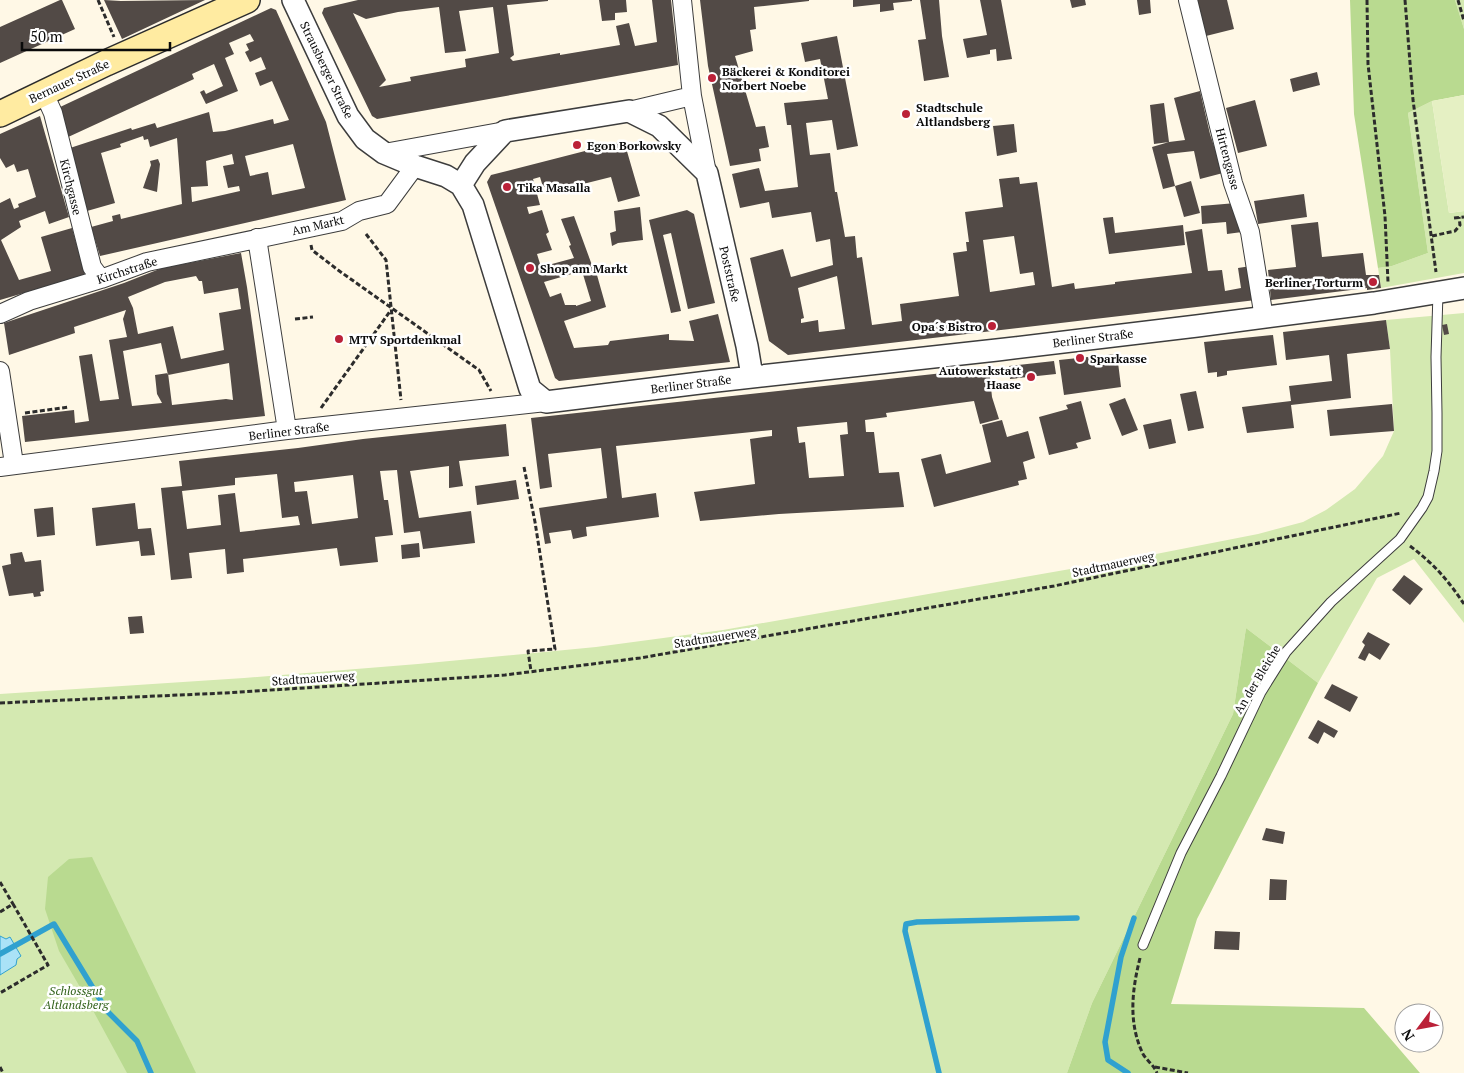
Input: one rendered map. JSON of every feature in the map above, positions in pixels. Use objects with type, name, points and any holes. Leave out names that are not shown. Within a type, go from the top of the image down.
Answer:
[{"type":"main road","name":"Bernauer Straße","points":[[0,114],[122,56],[248,0]]},
{"type":"street","name":"Poststraße","points":[[682,0],[692,96],[752,376]]},
{"type":"street","name":"Hirtengasse","points":[[1188,0],[1233,183],[1250,232],[1264,318]]},
{"type":"street","name":"Strausberger Straße","points":[[297,1],[348,116],[365,139],[384,153],[415,166]]},
{"type":"street","name":"Kirchgasse","points":[[44,93],[53,113],[92,267],[101,279]]},
{"type":"street","points":[[384,153],[629,111],[692,96]]},
{"type":"street","points":[[629,111],[659,126],[707,173]]},
{"type":"street","points":[[461,185],[475,163],[505,131]]},
{"type":"street","points":[[415,166],[446,176],[461,185],[473,204],[530,390],[546,402]]},
{"type":"street","name":"Am Markt","points":[[257,238],[342,221],[359,211],[387,204],[415,166]]},
{"type":"street","points":[[257,238],[288,430]]},
{"type":"street","name":"Kirchstraße","points":[[0,314],[29,301],[101,279],[147,262],[257,238]]},
{"type":"street","name":"Berliner Straße","points":[[7,465],[288,430],[546,402],[752,376],[997,350],[1264,318],[1385,294],[1438,287],[1464,288]]},
{"type":"street","points":[[0,371],[7,465]]},
{"type":"lane","name":"An der Bleiche","points":[[1143,945],[1180,853],[1221,776],[1261,692],[1286,652],[1331,602],[1400,539],[1428,497],[1437,451],[1436,357],[1438,287]]},
{"type":"path","points":[[98,0],[122,56]]},
{"type":"path","points":[[1367,0],[1368,64],[1385,216],[1385,294]]},
{"type":"path","points":[[1405,0],[1413,100],[1438,287]]},
{"type":"path","points":[[1458,0],[1464,21]]},
{"type":"path","points":[[1454,218],[1464,217]]},
{"type":"path","points":[[1432,236],[1455,231],[1460,225],[1459,218]]},
{"type":"path","points":[[366,234],[386,260],[403,418]]},
{"type":"path","points":[[311,244],[312,250],[392,309],[480,370],[491,392]]},
{"type":"path","points":[[320,409],[392,309]]},
{"type":"path","points":[[296,320],[313,316]]},
{"type":"path","points":[[17,414],[69,407]]},
{"type":"path","points":[[524,467],[535,522],[555,649],[528,651],[531,671]]},
{"type":"path","name":"Stadtmauerweg","points":[[0,703],[225,693],[504,674],[640,658],[1054,586],[1422,508]]},
{"type":"path","points":[[1400,539],[1436,567],[1448,580],[1464,604]]},
{"type":"path","points":[[0,882],[48,965],[0,993]]},
{"type":"path","points":[[0,912],[13,904]]},
{"type":"path","points":[[1143,945],[1133,986],[1132,1023],[1144,1056],[1157,1073]]},
{"type":"path","points":[[1154,1067],[1188,1073]]},
{"type":"path","points":[[0,1068],[3,1073]]},
{"type":"green space","points":[[1350,0],[1455,0],[1464,29],[1464,95],[1432,101],[1408,113],[1428,253],[1392,266],[1378,268],[1354,114]]},
{"type":"green space","points":[[1455,0],[1464,0],[1464,29]]},
{"type":"green space","points":[[1464,95],[1464,211],[1449,213],[1432,101]]},
{"type":"green space","points":[[1432,101],[1449,213],[1464,211],[1464,273],[1381,288],[1378,268],[1392,266],[1428,253],[1408,113]]},
{"type":"green space","name":"Schlossgut Altlandsberg","points":[[1464,313],[1464,623],[1414,559],[1377,578],[1318,683],[1246,628],[1233,714],[1092,1003],[1067,1073],[0,1073],[0,694],[244,678],[596,647],[723,630],[1156,554],[1258,534],[1303,522],[1326,510],[1355,489],[1383,456],[1394,431],[1390,349],[1386,320]]},
{"type":"green space","points":[[1246,628],[1318,683],[1197,919],[1171,1004],[1364,1008],[1394,1043],[1394,1053],[1403,1053],[1420,1073],[1067,1073],[1092,1003],[1233,714]]},
{"type":"green space","points":[[92,857],[196,1073],[127,1073],[59,951],[45,909],[48,877],[69,859]]},
{"type":"water","points":[[0,936],[6,939],[10,937],[21,956],[17,959],[16,965],[0,975]]},
{"type":"building","points":[[62,0],[75,29],[0,63],[0,27]]},
{"type":"building","points":[[104,0],[121,1],[205,0],[122,39]]},
{"type":"building","points":[[358,0],[548,0],[507,5],[514,55],[510,58],[513,61],[620,45],[616,26],[629,23],[635,46],[657,42],[652,0],[671,0],[678,65],[377,119],[372,116],[322,13],[324,8]],"holes":[[[439,7],[445,53],[466,51],[459,11],[493,7],[499,53],[465,59],[466,67],[410,77],[411,81],[379,87],[386,80],[353,13],[366,19],[398,12]]]},
{"type":"building","points":[[599,0],[626,0],[627,12],[615,13],[615,20],[602,21]]},
{"type":"building","points":[[700,0],[809,0],[754,7],[756,29],[750,30],[753,51],[735,56],[756,127],[765,126],[769,147],[759,149],[761,161],[730,166],[708,66]]},
{"type":"building","points":[[853,0],[912,1],[893,3],[894,10],[880,12],[880,4],[853,7]]},
{"type":"building","points":[[920,0],[939,0],[942,36],[949,77],[924,81],[918,40],[926,39]]},
{"type":"building","points":[[980,0],[1001,0],[1012,59],[997,61],[996,49],[990,50],[990,54],[967,58],[963,39],[987,35]]},
{"type":"building","points":[[1070,0],[1085,0],[1086,5],[1072,8]]},
{"type":"building","points":[[1137,0],[1150,0],[1151,13],[1139,15]]},
{"type":"building","points":[[1197,0],[1227,0],[1234,29],[1206,36]]},
{"type":"building","points":[[271,8],[276,10],[326,122],[346,200],[100,256],[91,227],[113,221],[112,216],[120,214],[121,219],[182,204],[177,138],[150,147],[148,139],[144,140],[143,136],[120,144],[121,147],[101,153],[115,203],[87,211],[70,148],[131,128],[132,130],[155,123],[157,128],[209,112],[213,132],[225,131],[273,119],[274,124],[289,120],[272,81],[260,86],[255,73],[266,69],[261,57],[250,62],[245,52],[249,50],[246,44],[254,41],[250,34],[229,43],[234,54],[225,58],[238,91],[206,104],[200,92],[204,90],[206,94],[223,86],[214,64],[192,74],[194,79],[66,138],[58,108]],"holes":[[[293,144],[305,188],[272,195],[268,172],[250,176],[245,156]],[[232,154],[234,164],[223,166],[228,188],[239,186],[240,191],[192,202],[191,187],[208,186],[206,161]]]},
{"type":"building","points":[[837,36],[858,146],[837,150],[832,120],[806,123],[810,155],[830,153],[835,192],[837,192],[845,237],[855,236],[857,258],[862,257],[872,325],[902,321],[900,304],[959,296],[953,253],[967,251],[966,242],[969,242],[965,212],[1003,207],[999,179],[1019,177],[1020,184],[1037,182],[1052,287],[1074,283],[1075,289],[1115,284],[1115,282],[1192,273],[1185,232],[1202,229],[1208,271],[1222,270],[1225,291],[1241,288],[1238,268],[1251,266],[1256,300],[788,355],[769,341],[750,258],[783,249],[791,277],[833,265],[830,239],[816,242],[811,212],[772,218],[769,202],[740,208],[732,174],[759,168],[765,191],[798,187],[791,125],[787,125],[784,103],[828,99],[820,59],[805,62],[801,43]],"holes":[[[1014,236],[1020,274],[1033,272],[1035,285],[990,292],[983,240]],[[837,276],[845,329],[819,332],[818,320],[801,323],[801,319],[804,318],[798,288]]]},
{"type":"building","points":[[1317,72],[1320,85],[1293,92],[1290,79]]},
{"type":"building","points":[[1200,91],[1210,134],[1223,173],[1200,179],[1194,151],[1167,154],[1175,186],[1163,189],[1152,147],[1185,140],[1174,98]]},
{"type":"building","points":[[1255,100],[1267,146],[1238,153],[1226,108]]},
{"type":"building","points":[[1164,103],[1169,142],[1154,144],[1150,105]]},
{"type":"building","points":[[40,116],[69,217],[49,224],[45,211],[19,221],[21,227],[1,240],[19,280],[51,271],[41,237],[72,228],[85,275],[0,300],[0,203],[10,198],[14,209],[19,207],[18,204],[36,197],[28,169],[17,172],[14,164],[6,168],[0,158],[0,134]]},
{"type":"building","points":[[1014,124],[1017,152],[997,156],[993,126]]},
{"type":"building","points":[[624,141],[640,196],[618,202],[611,177],[554,193],[552,184],[543,187],[540,177],[533,179],[540,205],[527,207],[529,214],[542,210],[549,232],[546,234],[552,250],[537,254],[541,267],[574,258],[561,219],[574,216],[593,268],[595,268],[606,307],[564,321],[574,348],[608,345],[610,341],[669,334],[669,340],[694,341],[689,321],[718,314],[730,362],[559,381],[555,378],[487,182],[491,175]],"holes":[[[582,271],[591,301],[576,306],[565,305],[561,293],[550,297],[544,282]]]},
{"type":"building","points":[[158,159],[160,164],[157,192],[143,188],[151,165],[150,161]]},
{"type":"building","points":[[1191,181],[1200,213],[1184,217],[1175,186]]},
{"type":"building","points":[[1304,194],[1307,217],[1258,224],[1254,201]]},
{"type":"building","points":[[1236,203],[1242,232],[1227,234],[1226,222],[1202,224],[1201,206]]},
{"type":"building","points":[[640,207],[643,240],[618,243],[612,246],[610,233],[616,231],[614,211]]},
{"type":"building","points":[[687,210],[694,214],[715,303],[688,309],[671,233],[663,235],[681,311],[671,313],[649,220]]},
{"type":"building","points":[[1113,217],[1115,233],[1183,225],[1185,245],[1109,254],[1103,218]]},
{"type":"building","points":[[1318,222],[1322,257],[1363,253],[1366,275],[1379,275],[1381,288],[1367,290],[1367,288],[1271,300],[1268,270],[1296,267],[1291,225]]},
{"type":"building","points":[[241,253],[265,416],[25,442],[22,416],[74,410],[75,423],[89,421],[79,356],[92,354],[100,401],[119,399],[109,340],[127,337],[123,319],[126,310],[74,327],[75,333],[9,355],[4,323],[124,283],[162,268]],"holes":[[[196,276],[199,281],[202,281],[204,294],[238,288],[241,309],[219,313],[224,350],[181,359],[173,326],[138,334],[133,308],[128,297],[165,282]],[[161,343],[168,373],[155,375],[157,394],[162,403],[132,406],[123,351]],[[229,363],[233,400],[226,399],[172,405],[168,375]]]},
{"type":"building","points":[[1386,320],[1390,349],[1347,354],[1351,398],[1291,405],[1294,428],[1247,433],[1242,407],[1291,401],[1289,386],[1332,381],[1329,355],[1286,360],[1283,332]]},
{"type":"building","points":[[1447,324],[1449,334],[1444,335],[1442,325]]},
{"type":"building","points":[[1273,335],[1277,365],[1227,371],[1227,375],[1217,377],[1217,372],[1208,373],[1204,342]]},
{"type":"building","points":[[1117,354],[1121,387],[1064,395],[1059,360]]},
{"type":"building","points":[[1054,361],[1056,374],[1010,379],[1009,366]]},
{"type":"building","points":[[989,368],[992,397],[999,419],[980,424],[974,401],[886,413],[887,417],[865,420],[866,432],[874,432],[879,473],[899,472],[904,507],[779,514],[700,521],[694,492],[755,484],[750,439],[772,436],[772,430],[616,446],[622,498],[656,493],[659,517],[586,527],[587,536],[573,539],[571,530],[549,533],[551,543],[545,544],[539,508],[607,498],[601,448],[548,454],[552,487],[540,489],[531,418]],"holes":[[[847,422],[848,434],[840,435],[844,476],[809,478],[805,442],[799,443],[797,427]]]},
{"type":"building","points":[[1196,391],[1204,428],[1188,431],[1180,394]]},
{"type":"building","points":[[1125,398],[1138,430],[1122,436],[1109,404]]},
{"type":"building","points":[[1081,401],[1091,439],[1076,443],[1078,448],[1049,455],[1039,417],[1068,409],[1066,405]]},
{"type":"building","points":[[1392,404],[1394,431],[1330,436],[1327,410]]},
{"type":"building","points":[[1171,419],[1176,443],[1149,449],[1143,425]]},
{"type":"building","points":[[1002,420],[1007,437],[1028,431],[1035,458],[1023,462],[1027,479],[1018,481],[1019,485],[934,507],[921,459],[941,454],[946,474],[991,462],[982,425]]},
{"type":"building","points":[[506,424],[509,456],[459,461],[463,486],[449,488],[449,466],[410,471],[419,518],[471,511],[475,543],[423,549],[420,531],[404,533],[397,470],[380,471],[384,500],[388,500],[393,535],[375,537],[378,562],[340,566],[337,548],[243,559],[244,572],[227,574],[225,549],[189,553],[192,578],[171,580],[161,488],[182,486],[179,461]],"holes":[[[277,474],[282,518],[298,516],[300,525],[240,532],[235,493],[218,495],[221,525],[187,529],[182,491],[235,485],[235,478]],[[353,475],[358,518],[312,524],[307,491],[295,492],[294,482]]]},
{"type":"building","points":[[516,480],[519,499],[477,505],[475,486]]},
{"type":"building","points":[[135,503],[138,529],[151,528],[155,555],[141,556],[139,541],[96,546],[92,508]]},
{"type":"building","points":[[53,507],[55,535],[37,537],[34,509]]},
{"type":"building","points":[[419,543],[420,557],[402,559],[401,545]]},
{"type":"building","points":[[22,552],[25,562],[41,560],[44,591],[40,592],[41,596],[34,597],[33,593],[9,596],[2,566],[11,564],[10,554]]},
{"type":"building","points":[[1404,575],[1423,589],[1410,605],[1392,590]]},
{"type":"building","points":[[142,616],[144,633],[130,634],[128,617]]},
{"type":"building","points":[[1368,632],[1390,644],[1380,660],[1369,653],[1365,661],[1358,658],[1365,645],[1362,642]]},
{"type":"building","points":[[1332,684],[1358,697],[1350,712],[1324,698]]},
{"type":"building","points":[[1318,720],[1338,731],[1334,738],[1324,732],[1318,744],[1308,738]]},
{"type":"building","points":[[1266,828],[1285,832],[1283,844],[1262,840]]},
{"type":"building","points":[[1270,879],[1287,880],[1286,900],[1269,900]]},
{"type":"building","points":[[1215,931],[1240,932],[1239,950],[1214,949]]},
{"type":"waterway","points":[[939,1073],[905,931],[906,924],[917,922],[1077,918]]},
{"type":"waterway","points":[[1128,1073],[1108,1060],[1105,1042],[1121,957],[1134,918]]},
{"type":"waterway","points":[[0,954],[54,924],[107,1011],[137,1041],[151,1073]]},
{"type":"place","name":"Bäckerei & Konditorei Norbert Noebe","points":[[712,78]]},
{"type":"place","name":"Stadtschule Altlandsberg","points":[[906,114]]},
{"type":"place","name":"Egon Borkowsky","points":[[577,145]]},
{"type":"place","name":"Tika Masalla","points":[[507,187]]},
{"type":"place","name":"Shop am Markt","points":[[530,268]]},
{"type":"place","name":"Berliner Torturm","points":[[1373,282]]},
{"type":"place","name":"Opa´s Bistro","points":[[992,326]]},
{"type":"place","name":"MTV Sportdenkmal","points":[[339,339]]},
{"type":"place","name":"Sparkasse","points":[[1080,358]]},
{"type":"place","name":"Autowerkstatt Haase","points":[[1031,377]]}]
